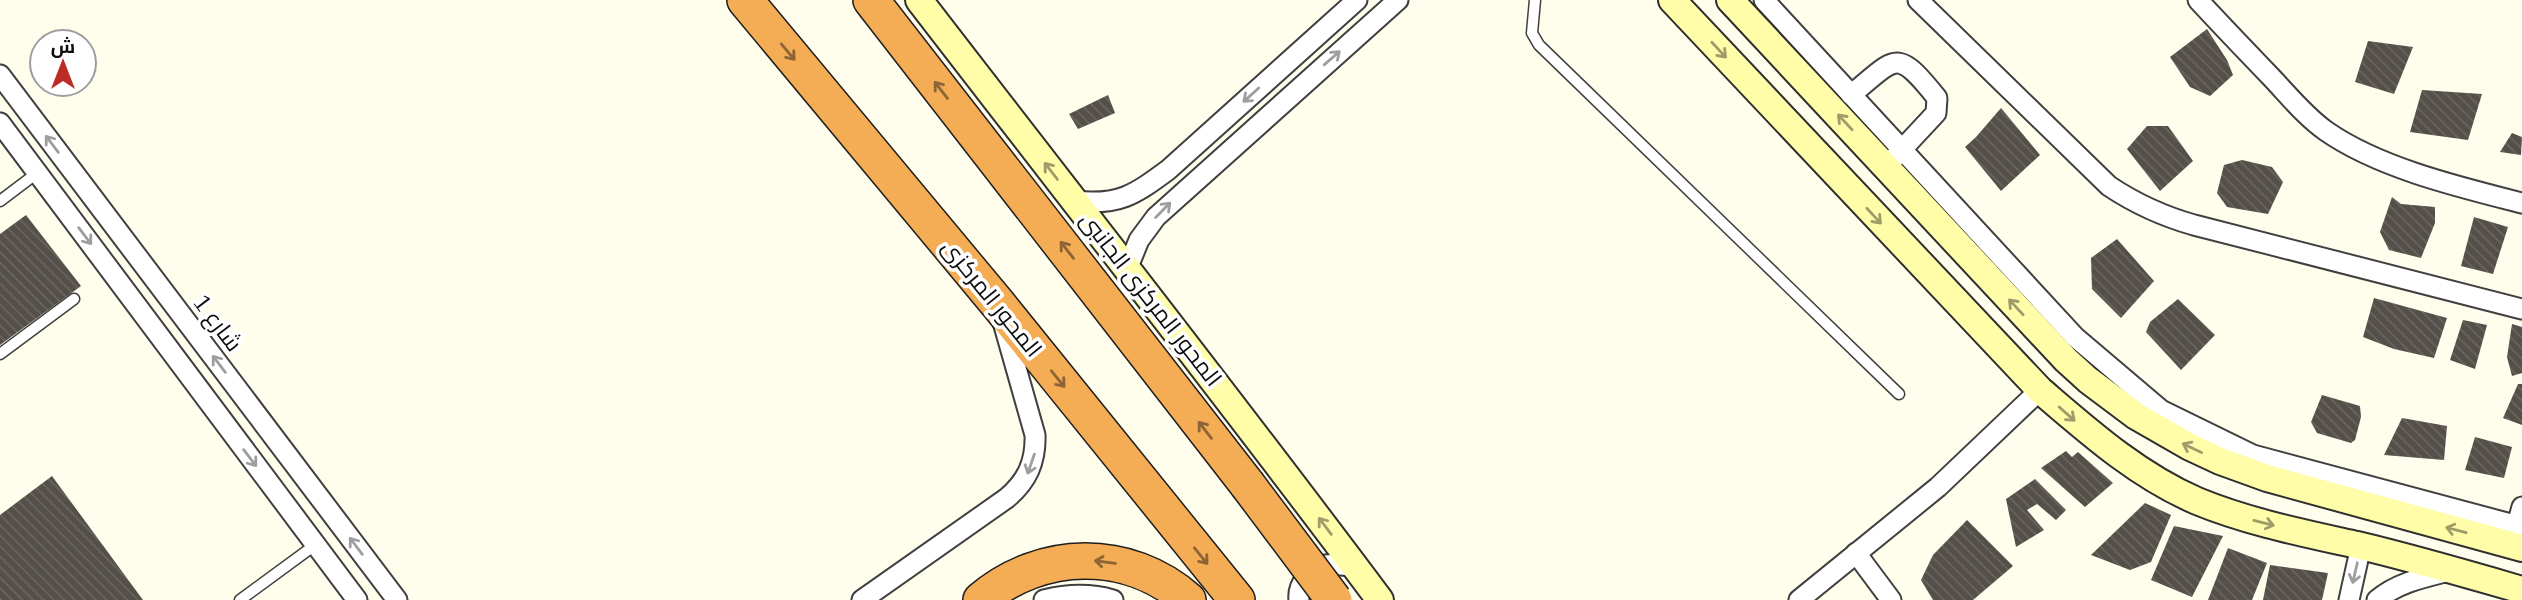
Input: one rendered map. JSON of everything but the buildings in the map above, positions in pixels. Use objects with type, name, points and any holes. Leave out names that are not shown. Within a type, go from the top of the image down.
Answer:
[{"type":"highway","name":"المحور المركزى","points":[[745,0],[998,304],[1237,600]]},
{"type":"highway","points":[[871,0],[1334,600]]},
{"type":"highway","points":[[981,600],[1027,571],[1066,561],[1086,560],[1105,561],[1144,572],[1162,580],[1188,600]]},
{"type":"street","name":"المحور المركزى الجانبى","points":[[919,0],[1128,267],[1380,600]]},
{"type":"street","points":[[1074,201],[1091,203],[1125,198],[1137,193],[1168,170],[1357,0]]},
{"type":"street","points":[[1128,267],[1147,228],[1185,188],[1398,0]]},
{"type":"street","points":[[1672,0],[2040,390],[2107,448],[2164,484],[2196,500],[2254,521],[2455,570],[2522,590]]},
{"type":"street","points":[[1730,0],[1894,157]]},
{"type":"street","points":[[1765,0],[1851,95],[1894,157],[2066,360],[2111,398],[2161,432],[2220,461],[2250,472],[2521,527]]},
{"type":"street","points":[[1918,0],[2109,186],[2136,204],[2165,217],[2194,225],[2522,309]]},
{"type":"street","points":[[2198,0],[2323,129],[2363,152],[2451,184],[2522,203]]},
{"type":"street","points":[[1851,95],[1889,64],[1898,62],[1906,65],[1923,81],[1937,99],[1936,113],[1894,157]]},
{"type":"street","name":"شارع 1","points":[[0,75],[397,600]]},
{"type":"street","points":[[0,122],[357,600]]},
{"type":"street","points":[[43,180],[71,169]]},
{"type":"street","points":[[1168,170],[1185,188]]},
{"type":"street","points":[[862,600],[1007,498],[1024,481],[1030,470],[1036,447],[1035,435],[998,304]]},
{"type":"street","points":[[1799,600],[1938,487],[2040,390]]},
{"type":"street","points":[[2349,600],[2361,546]]},
{"type":"street","points":[[1856,553],[1891,600]]},
{"type":"street","points":[[1299,600],[1298,594],[1306,577],[1324,565],[1355,566]]},
{"type":"street","points":[[2377,600],[2389,590],[2403,584],[2455,570]]},
{"type":"street","points":[[1044,600],[1073,594],[1113,600]]},
{"type":"lane","points":[[1535,0],[1532,33],[1539,45],[1899,394]]},
{"type":"lane","points":[[0,201],[43,180]]},
{"type":"lane","points":[[0,354],[74,299]]},
{"type":"lane","points":[[240,600],[314,545]]}]
